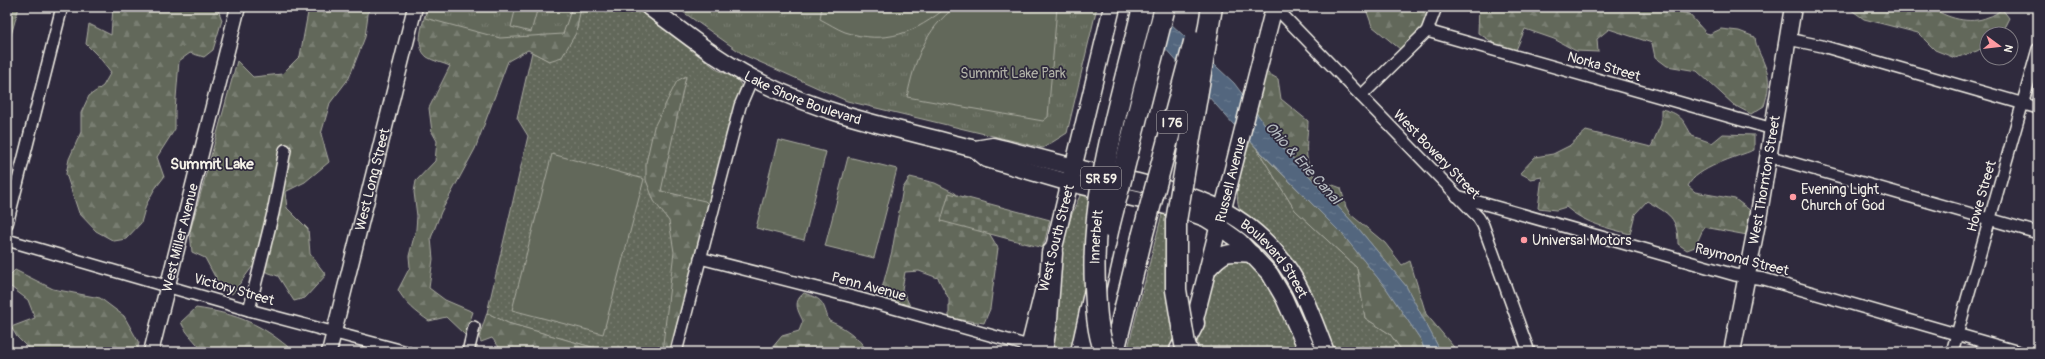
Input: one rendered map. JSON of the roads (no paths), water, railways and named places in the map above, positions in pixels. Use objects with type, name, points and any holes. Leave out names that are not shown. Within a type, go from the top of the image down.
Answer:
[{"type":"highway","name":"Innerbelt","points":[[1105,352],[1099,328],[1095,297],[1094,244],[1096,211],[1103,169],[1142,7]]},
{"type":"highway","name":"I 76","points":[[1080,352],[1109,227],[1165,7]]},
{"type":"highway","name":"I 76","points":[[1114,352],[1142,237],[1203,7]]},
{"type":"highway","points":[[1188,352],[1185,344],[1176,290],[1176,220],[1212,7]]},
{"type":"highway","points":[[1033,350],[1047,319],[1052,254]]},
{"type":"highway","points":[[1179,352],[1194,323]]},
{"type":"main road","name":"Lake Shore Boulevard","points":[[649,7],[710,52],[752,78],[787,95],[817,106],[975,149],[994,146],[1073,167]]},
{"type":"main road","name":"West South Street","points":[[1052,254],[1112,7]]},
{"type":"main road","name":"Russell Avenue","points":[[1194,323],[1274,7]]},
{"type":"main road","name":"West Thornton Street","points":[[1732,352],[1773,129],[1793,7]]},
{"type":"main road","name":"Lake Shore Boulevard","points":[[975,149],[987,159],[1070,183]]},
{"type":"main road","name":"Boulevard Street","points":[[1073,167],[1185,193],[1223,209],[1265,242],[1285,264],[1303,295],[1326,352]]},
{"type":"main road","name":"Boulevard Street","points":[[1070,183],[1184,210],[1205,218],[1218,226],[1239,241],[1270,274],[1284,298],[1308,352]]},
{"type":"main road","points":[[1208,269],[1220,256],[1227,253],[1252,254]]},
{"type":"street","points":[[7,224],[62,7]]},
{"type":"street","name":"West Miller Avenue","points":[[151,352],[238,7]]},
{"type":"street","name":"West Long Street","points":[[329,352],[415,7]]},
{"type":"street","name":"West Bowery Street","points":[[1274,7],[1474,212],[1483,225],[1529,352]]},
{"type":"street","points":[[1361,96],[1427,31],[1436,7]]},
{"type":"street","name":"Norka Street","points":[[1427,31],[1773,129]]},
{"type":"street","points":[[1788,39],[1822,46],[2038,108]]},
{"type":"street","name":"Howe Street","points":[[1952,352],[2038,49]]},
{"type":"street","points":[[676,352],[740,106],[752,78]]},
{"type":"street","points":[[249,310],[273,213],[285,150]]},
{"type":"street","points":[[1768,156],[2038,233]]},
{"type":"street","name":"Raymond Street","points":[[1457,196],[1746,277],[1764,279],[2019,352]]},
{"type":"street","name":"Victory Street","points":[[7,240],[168,285],[249,310],[407,352]]},
{"type":"street","name":"Penn Avenue","points":[[700,258],[868,301],[1033,350]]},
{"type":"street","name":"Russell Avenue","points":[[1188,352],[1194,323]]},
{"type":"street","points":[[468,352],[474,327]]},
{"type":"water","points":[[1128,7],[1153,7],[1234,83],[1282,147],[1358,228],[1406,286],[1441,352],[1425,352],[1421,340],[1386,288],[1343,235],[1234,125]]},
{"type":"place","name":"Evening Light Church of God","points":[[1793,197]]},
{"type":"place","name":"Universal Motors","points":[[1524,240]]},
{"type":"district","name":"Summit Lake","points":[[212,164]]},
{"type":"park label","name":"Summit Lake Park","points":[[1013,73]]},
{"type":"water label","name":"Ohio & Erie Canal","points":[[1303,163]]}]
